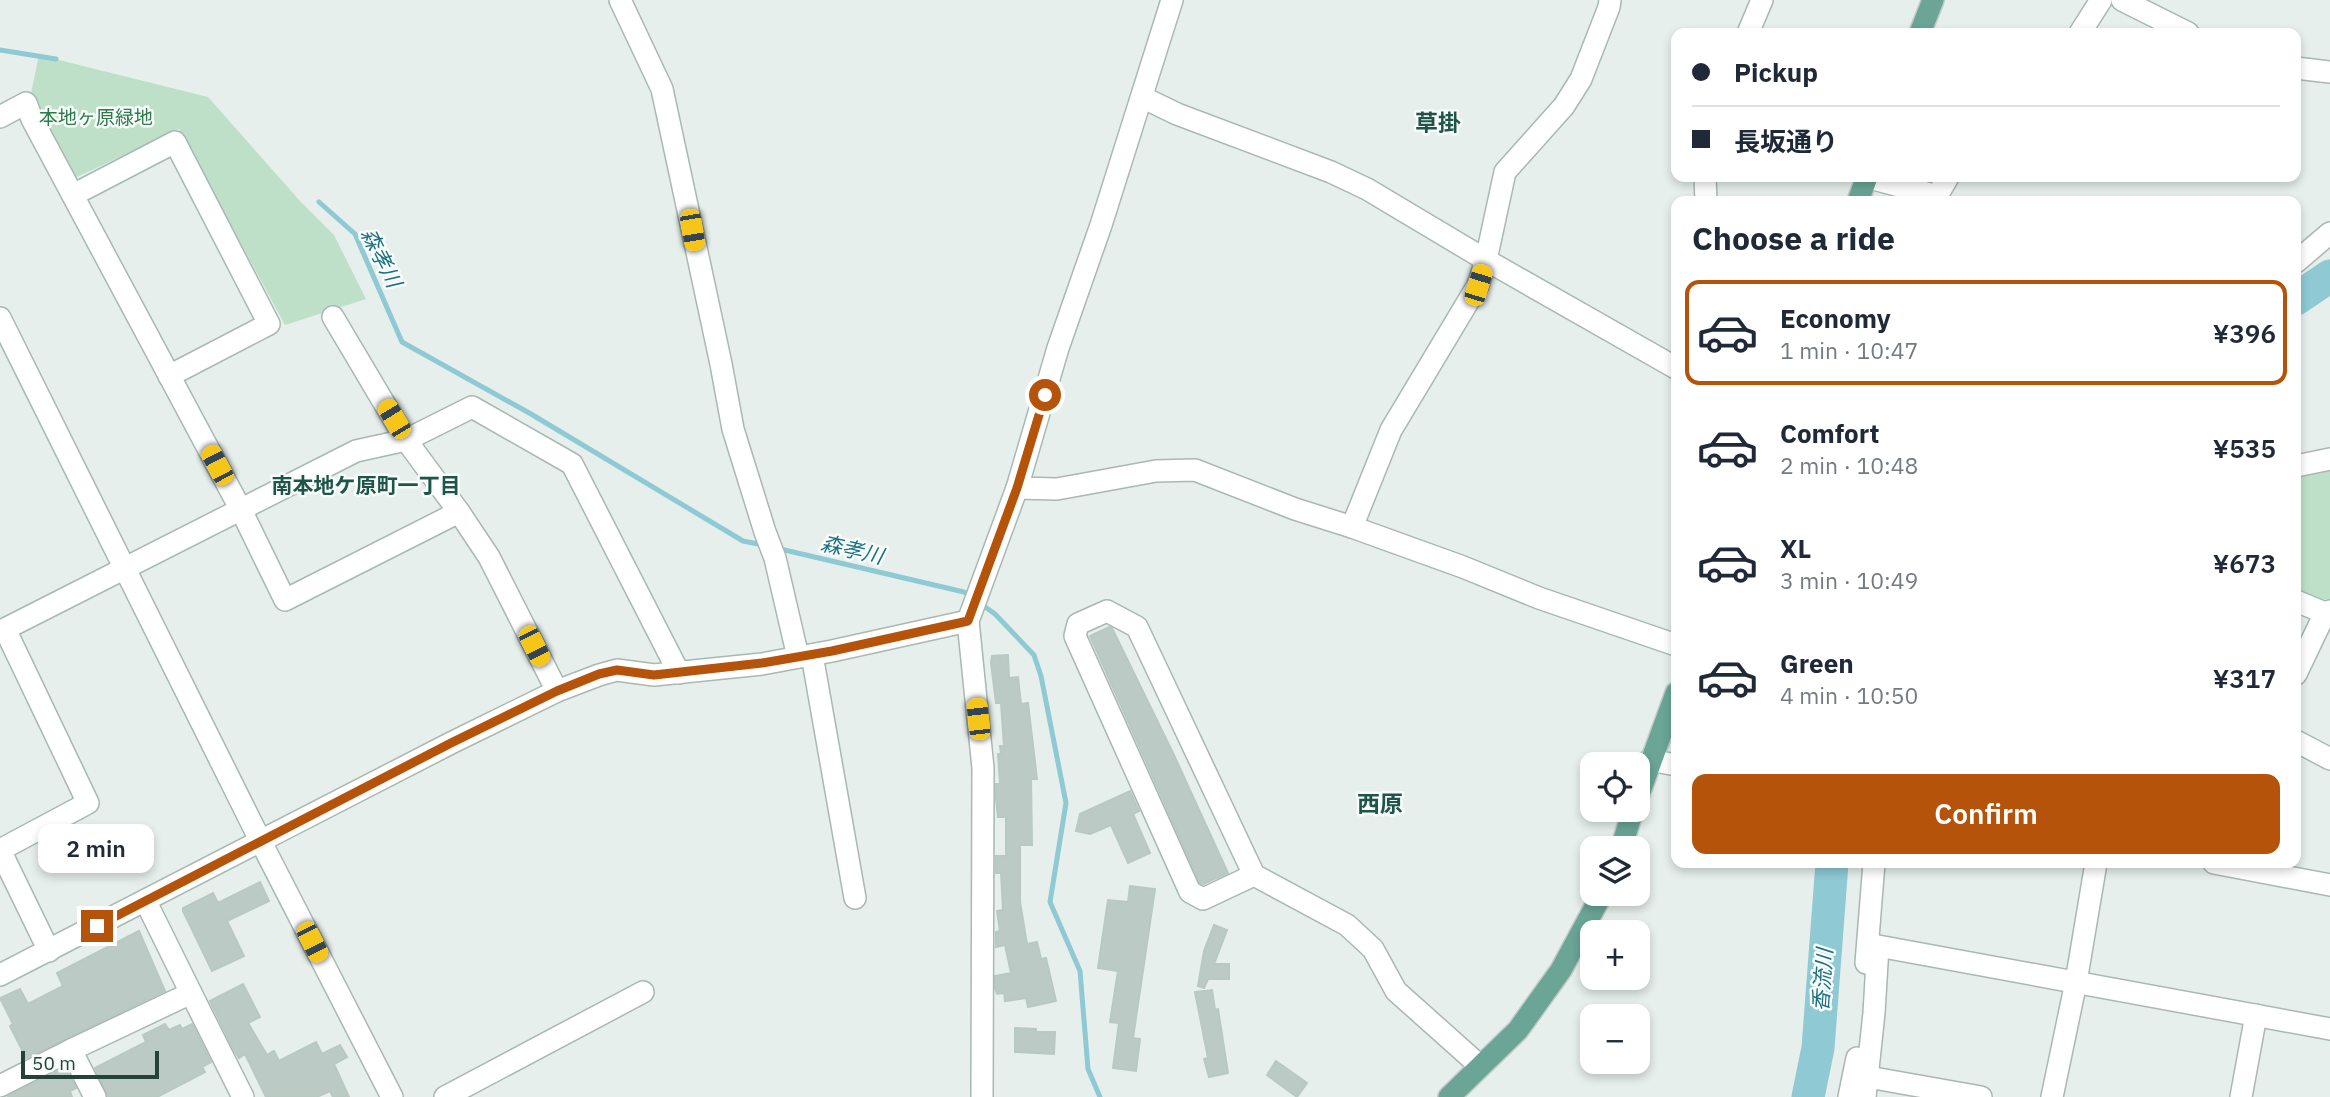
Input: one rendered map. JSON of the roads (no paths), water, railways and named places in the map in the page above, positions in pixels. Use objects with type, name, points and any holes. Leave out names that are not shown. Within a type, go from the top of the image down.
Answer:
[{"type":"main road","points":[[1922,28],[1933,0]]},
{"type":"main road","points":[[1650,760],[1671,706]]},
{"type":"main road","points":[[1449,1097],[1518,1030],[1561,970],[1596,906]]},
{"type":"street","points":[[620,0],[662,89],[733,429],[805,656],[855,898]]},
{"type":"street","points":[[982,1097],[984,768],[970,616],[1017,488],[1058,348],[1172,0]]},
{"type":"street","points":[[1352,527],[1391,430],[1478,285],[1505,172],[1564,106],[1581,79],[1610,0]]},
{"type":"street","points":[[1750,28],[1762,0]]},
{"type":"street","points":[[2083,28],[2101,0]]},
{"type":"street","points":[[2122,0],[2178,28]]},
{"type":"street","points":[[2301,69],[2330,72]]},
{"type":"street","points":[[1142,97],[1177,114],[1331,172],[1367,189],[1671,365]]},
{"type":"street","points":[[0,117],[26,103],[241,510],[285,600],[460,512]]},
{"type":"street","points":[[73,195],[175,142],[269,324],[169,376]]},
{"type":"street","points":[[1885,182],[1937,196]]},
{"type":"street","points":[[2301,258],[2330,233]]},
{"type":"street","points":[[333,317],[406,440],[460,512],[489,557],[557,691]]},
{"type":"street","points":[[0,318],[261,842],[392,1097]]},
{"type":"street","points":[[49,951],[0,850],[88,803],[2,625],[126,569],[356,451],[406,440],[472,407],[572,464],[679,673]]},
{"type":"street","points":[[2301,465],[2330,459]]},
{"type":"street","points":[[1017,488],[1057,489],[1156,471],[1195,470],[1295,509],[1463,567],[1539,598],[1671,643]]},
{"type":"street","points":[[2301,603],[2327,612],[2301,664]]},
{"type":"street","points":[[1254,875],[1203,899],[1190,892],[1075,636],[1077,624],[1107,611],[1137,627],[1254,875],[1347,925],[1373,949],[1396,991],[1480,1066]]},
{"type":"street","points":[[0,975],[451,743],[557,691],[599,674],[617,670],[654,675],[679,673],[805,656],[970,616]]},
{"type":"street","points":[[2301,744],[2330,759]]},
{"type":"street","points":[[1650,760],[1671,764]]},
{"type":"street","points":[[1849,1097],[1861,1027],[1874,868]]},
{"type":"street","points":[[2052,1097],[2076,982],[2095,868]]},
{"type":"street","points":[[2240,868],[2330,885]]},
{"type":"street","points":[[146,902],[243,1097]]},
{"type":"street","points":[[1981,1097],[1867,1087],[1878,946],[2330,1029]]},
{"type":"street","points":[[445,1097],[643,992]]},
{"type":"street","points":[[0,1086],[191,993]]},
{"type":"street","points":[[2241,1097],[2256,1015]]},
{"type":"street","points":[[71,1050],[95,1097]]},
{"type":"waterway","name":"森孝川","points":[[0,50],[56,59]]},
{"type":"waterway","name":"森孝川","points":[[319,202],[355,234],[402,342],[531,414],[743,541],[763,545]]},
{"type":"waterway","name":"香流川","points":[[2301,296],[2330,276]]},
{"type":"waterway","name":"森孝川","points":[[776,548],[964,592],[970,596]]},
{"type":"waterway","name":"森孝川","points":[[981,604],[995,614],[1034,655],[1041,676],[1066,803],[1050,902],[1080,971],[1088,1069],[1100,1097]]},
{"type":"waterway","name":"香流川","points":[[1808,1097],[1818,1048],[1832,868]]},
{"type":"district","name":"草掛","points":[[1438,123]]},
{"type":"district","name":"南本地ケ原町一丁目","points":[[366,486]]},
{"type":"district","name":"西原","points":[[1380,804]]},
{"type":"park label","name":"本地ヶ原緑地","points":[[96,117]]}]
